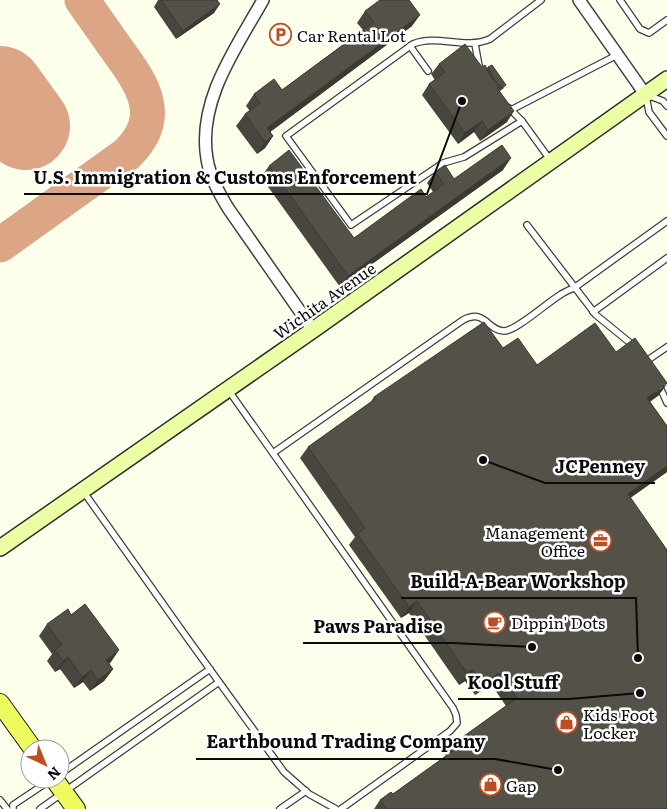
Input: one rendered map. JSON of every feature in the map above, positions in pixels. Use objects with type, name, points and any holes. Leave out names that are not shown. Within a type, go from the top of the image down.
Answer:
[{"type":"main road","name":"Wichita Avenue","points":[[0,548],[228,390],[667,79]]},
{"type":"main road","points":[[2,708],[25,739]]},
{"type":"main road","points":[[61,789],[76,809]]},
{"type":"street","points":[[263,0],[224,69],[212,100],[205,128],[207,159],[216,188],[228,208],[313,330]]},
{"type":"street","points":[[579,0],[646,94]]},
{"type":"lane","points":[[522,121],[464,157],[443,162],[351,225],[286,136],[410,46],[426,41],[475,44],[490,39],[541,0]]},
{"type":"lane","points":[[620,0],[640,29],[649,33],[667,20]]},
{"type":"lane","points":[[475,44],[479,67],[482,73]]},
{"type":"lane","points":[[410,46],[428,71]]},
{"type":"lane","points":[[510,110],[617,54]]},
{"type":"lane","points":[[646,94],[663,101],[667,106]]},
{"type":"lane","points":[[646,94],[649,112],[667,136]]},
{"type":"lane","points":[[505,104],[522,121],[551,161]]},
{"type":"lane","points":[[273,453],[462,320],[469,316],[481,317],[498,330],[508,331],[561,294],[574,288],[667,220]]},
{"type":"lane","points":[[527,225],[593,312],[603,322],[626,338],[650,370]]},
{"type":"lane","points":[[593,312],[667,258]]},
{"type":"lane","points":[[645,362],[667,347]]},
{"type":"lane","points":[[655,378],[667,403]]},
{"type":"lane","points":[[228,390],[453,708],[456,715],[456,723],[450,731],[341,809]]},
{"type":"lane","points":[[83,490],[284,772],[306,791],[336,809]]},
{"type":"lane","points":[[70,767],[210,670]]},
{"type":"lane","points":[[70,775],[219,682]]},
{"type":"lane","points":[[13,809],[14,805],[45,789]]},
{"type":"lane","points":[[40,809],[53,789]]},
{"type":"lane","points":[[280,809],[306,791]]},
{"type":"lane","points":[[0,800],[7,809]]},
{"type":"building","points":[[161,0],[217,0],[220,4],[183,31]]},
{"type":"building","points":[[380,0],[409,0],[420,15],[267,128],[273,136],[265,142],[245,114],[260,103],[254,94],[274,79],[282,90],[374,22],[365,11]]},
{"type":"building","points":[[465,44],[482,67],[485,65],[491,77],[499,86],[497,88],[514,111],[488,130],[482,121],[465,133],[429,84],[445,72],[439,64]]},
{"type":"building","points":[[492,65],[506,85],[502,88],[494,79],[488,67]]},
{"type":"building","points":[[502,145],[511,158],[348,276],[269,166],[289,150],[354,238],[421,189],[426,197],[444,184],[435,172],[445,165],[454,179]]},
{"type":"building","points":[[484,322],[503,348],[518,338],[537,365],[595,323],[616,352],[635,338],[667,383],[647,398],[667,426],[667,466],[628,494],[667,550],[667,809],[387,809],[380,800],[391,792],[393,794],[457,748],[453,744],[517,698],[499,673],[483,684],[473,669],[467,673],[417,601],[409,607],[357,534],[365,528],[308,447],[375,399],[374,397]]},
{"type":"building","points":[[85,604],[119,650],[106,660],[113,669],[98,680],[91,670],[82,677],[68,657],[63,661],[55,650],[62,645],[47,624],[68,609],[71,615]]},
{"type":"taxiway","points":[[0,245],[127,154],[139,140],[145,127],[146,101],[142,89],[127,64],[82,0]]},
{"type":"runway","points":[[0,90],[26,126]]},
{"type":"place","name":"Car Rental Lot","points":[[281,35]]},
{"type":"place","name":"U.S. Immigration & Customs Enforcement","points":[[462,101]]},
{"type":"place","name":"JCPenney","points":[[483,460]]},
{"type":"place","name":"Management Office","points":[[601,541]]},
{"type":"place","name":"Dippin' Dots","points":[[495,622]]},
{"type":"place","name":"Paws Paradise","points":[[532,647]]},
{"type":"place","name":"Build-A-Bear Workshop","points":[[638,658]]},
{"type":"place","name":"Kool Stuff","points":[[640,693]]},
{"type":"place","name":"Kids Foot Locker","points":[[567,723]]},
{"type":"place","name":"Earthbound Trading Company","points":[[558,770]]},
{"type":"place","name":"Gap","points":[[490,785]]}]
